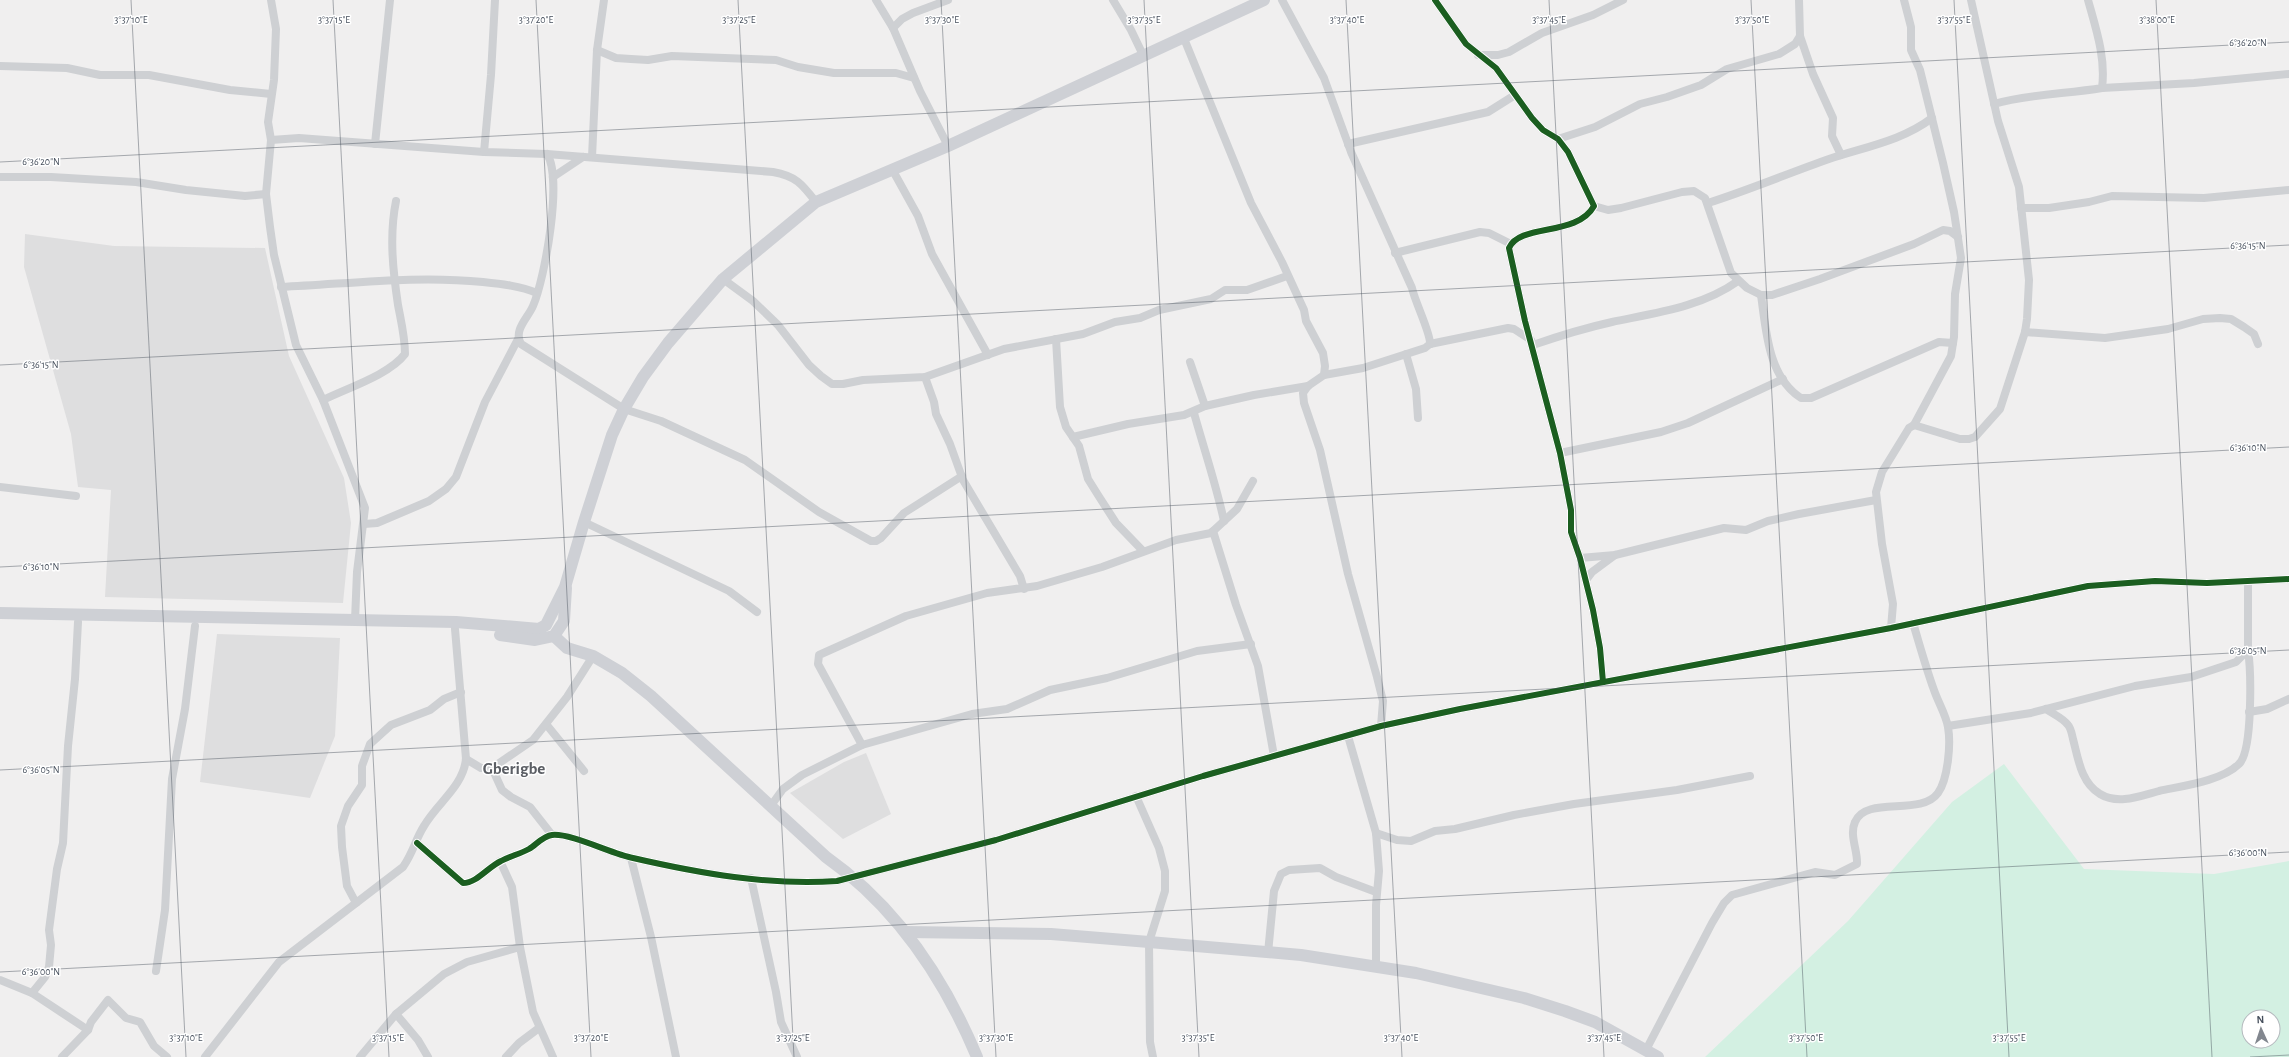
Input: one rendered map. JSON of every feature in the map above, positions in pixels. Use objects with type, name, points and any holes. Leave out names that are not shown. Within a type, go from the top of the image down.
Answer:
[{"type":"main road","points":[[0,621],[195,626],[455,629],[535,640],[554,636],[564,621],[566,587],[584,522],[612,435],[624,409],[643,377],[668,343],[723,279],[816,202],[948,146],[1183,36],[1264,0]]},
{"type":"main road","points":[[0,613],[456,622],[539,629],[546,625],[566,587]]},
{"type":"main road","points":[[554,636],[566,648],[593,656],[622,673],[650,696],[826,857],[855,878],[906,932],[951,1001],[977,1057]]},
{"type":"main road","points":[[906,932],[1022,933],[1149,942],[1301,955],[1416,973],[1558,1008],[1595,1022],[1658,1057]]},
{"type":"street","points":[[270,0],[276,29],[274,80],[268,122],[271,140],[266,194],[274,255],[296,345],[323,400],[365,508],[357,572],[355,620]]},
{"type":"street","points":[[375,144],[390,0]]},
{"type":"street","points":[[484,152],[491,75],[495,0]]},
{"type":"street","points":[[592,157],[597,50],[604,0]]},
{"type":"street","points":[[876,0],[894,28],[914,78],[948,146]]},
{"type":"street","points":[[894,28],[902,19],[913,13],[948,0]]},
{"type":"street","points":[[1113,0],[1132,30],[1143,55]]},
{"type":"street","points":[[1282,0],[1324,78],[1348,144],[1430,337],[1430,344]]},
{"type":"street","points":[[1435,0],[1466,44],[1477,55],[1496,68],[1543,130],[1558,139],[1574,162],[1594,206],[1608,210],[1688,191],[1700,193],[1708,203],[1730,273],[1738,281],[1761,295],[1772,295],[1820,279],[1914,244],[1942,230],[1950,231],[1958,237]]},
{"type":"street","points":[[1477,55],[1489,56],[1508,52],[1542,33],[1593,15],[1623,0]]},
{"type":"street","points":[[1799,0],[1800,36],[1813,74],[1833,118],[1832,136],[1841,155]]},
{"type":"street","points":[[1891,628],[1891,593],[1876,500],[1878,481],[1909,428],[1914,425],[1946,368],[1951,356],[1955,294],[1961,258],[1954,212],[1932,118],[1920,70],[1911,50],[1911,27],[1904,0]]},
{"type":"street","points":[[1914,425],[1960,439],[1975,437],[2000,409],[2025,332],[2029,280],[2019,187],[2003,141],[1970,0]]},
{"type":"street","points":[[2088,0],[2096,29],[2104,70],[2102,88]]},
{"type":"street","points":[[1183,36],[1225,135],[1228,149],[1304,310],[1306,321],[1323,353],[1325,366],[1324,375]]},
{"type":"street","points":[[1558,139],[1595,127],[1640,104],[1668,97],[1701,85],[1727,69],[1779,54],[1795,44],[1800,36]]},
{"type":"street","points":[[597,50],[616,58],[648,60],[672,56],[776,60],[798,67],[834,73],[896,73],[914,78]]},
{"type":"street","points":[[0,66],[67,68],[100,75],[149,75],[230,90],[271,94]]},
{"type":"street","points":[[1994,104],[2020,97],[2067,94],[2102,88],[2194,83],[2289,74]]},
{"type":"street","points":[[1348,144],[1488,112],[1515,95]]},
{"type":"street","points":[[1708,203],[1841,155],[1878,145],[1904,134],[1932,118]]},
{"type":"street","points":[[271,140],[299,138],[484,152],[548,154],[787,175],[800,182],[816,202]]},
{"type":"street","points":[[364,524],[378,523],[429,501],[446,489],[453,481],[468,450],[485,402],[518,339],[520,330],[533,305],[546,264],[552,214],[553,177],[553,167],[548,154]]},
{"type":"street","points":[[553,177],[583,157]]},
{"type":"street","points":[[892,170],[918,216],[932,254],[988,355]]},
{"type":"street","points":[[0,177],[51,177],[136,182],[186,190],[245,196],[266,194]]},
{"type":"street","points":[[2021,208],[2049,208],[2088,202],[2112,196],[2210,198],[2289,190]]},
{"type":"street","points":[[323,400],[374,376],[399,361],[405,354],[394,279],[392,229],[396,201]]},
{"type":"street","points":[[1594,206],[1586,216],[1577,221],[1548,231],[1518,237],[1511,244],[1510,256],[1525,321],[1560,453],[1571,510],[1571,532],[1586,580],[1600,648],[1603,682]]},
{"type":"street","points":[[1395,253],[1480,232],[1489,233],[1511,244]]},
{"type":"street","points":[[723,279],[753,301],[795,344],[809,365],[832,384],[925,377],[1004,349],[1083,334],[1115,322],[1140,318],[1159,310],[1211,299],[1225,290],[1248,290],[1287,276]]},
{"type":"street","points":[[281,287],[394,279],[450,279],[526,288],[537,293]]},
{"type":"street","points":[[1532,343],[1693,303],[1718,294],[1738,281]]},
{"type":"street","points":[[1761,295],[1773,361],[1783,379],[1801,398],[1811,398],[1939,342],[1953,343]]},
{"type":"street","points":[[2025,332],[2105,338],[2168,329],[2203,319],[2220,318],[2231,319],[2244,327],[2254,334],[2258,344]]},
{"type":"street","points":[[1518,331],[1521,330],[1525,321]]},
{"type":"street","points":[[1381,726],[1383,701],[1348,574],[1320,450],[1304,403],[1303,393],[1308,386],[1324,375],[1363,368],[1425,348],[1430,344],[1500,329],[1514,329],[1532,343]]},
{"type":"street","points":[[518,339],[529,350],[624,409],[660,421],[745,460],[818,512],[871,541],[876,541],[881,538],[904,513],[962,476]]},
{"type":"street","points":[[1056,339],[1060,407],[1066,427],[1084,458],[1088,479],[1116,523],[1143,551]]},
{"type":"street","points":[[1406,354],[1416,389],[1418,418]]},
{"type":"street","points":[[1190,362],[1206,406]]},
{"type":"street","points":[[925,377],[934,402],[936,414],[950,444],[962,476],[1020,576],[1024,589]]},
{"type":"street","points":[[1560,453],[1675,428],[1783,379]]},
{"type":"street","points":[[1073,437],[1128,424],[1194,413],[1206,406],[1254,395],[1308,386]]},
{"type":"street","points":[[1194,413],[1211,476],[1218,490],[1224,520]]},
{"type":"street","points":[[862,746],[818,664],[819,655],[906,616],[987,593],[1024,589],[1102,567],[1176,540],[1213,532],[1237,509],[1253,481]]},
{"type":"street","points":[[0,487],[76,496]]},
{"type":"street","points":[[1580,558],[1615,556],[1724,528],[1746,530],[1768,521],[1876,500]]},
{"type":"street","points":[[584,522],[729,591],[757,612]]},
{"type":"street","points":[[1213,532],[1236,605],[1251,644],[1264,692],[1274,756]]},
{"type":"street","points":[[1586,580],[1592,572],[1615,556]]},
{"type":"street","points":[[417,843],[463,883],[470,883],[500,861],[528,850],[546,836],[552,835],[565,836],[631,858],[751,878],[821,882],[855,878],[996,840],[1136,796],[1381,726],[1603,682],[1891,628],[2088,586],[2155,581],[2207,583],[2289,579]]},
{"type":"street","points":[[2046,709],[2069,725],[2083,774],[2090,786],[2100,794],[2116,800],[2200,782],[2240,764],[2248,736],[2251,667],[2248,650],[2248,582]]},
{"type":"street","points":[[32,993],[44,977],[50,960],[49,930],[57,869],[64,843],[68,746],[75,679],[78,622]]},
{"type":"street","points":[[1646,1050],[1724,903],[1732,895],[1815,872],[1835,875],[1857,864],[1853,830],[1855,821],[1862,813],[1873,808],[1912,805],[1927,801],[1938,793],[1947,767],[1949,744],[1948,726],[1931,683],[1913,623]]},
{"type":"street","points":[[156,971],[165,910],[172,779],[185,709],[195,626]]},
{"type":"street","points":[[205,1057],[279,962],[403,867],[413,853],[425,824],[447,799],[465,767],[466,759],[455,629]]},
{"type":"street","points":[[770,807],[783,789],[802,775],[862,746],[972,714],[1007,709],[1050,690],[1099,680],[1197,651],[1251,644]]},
{"type":"street","points":[[1948,726],[2046,709],[2135,686],[2205,672],[2236,662],[2248,650]]},
{"type":"street","points":[[466,759],[481,768],[492,768],[533,740],[567,698],[593,656]]},
{"type":"street","points":[[356,903],[347,886],[341,826],[348,806],[362,785],[362,766],[370,744],[391,725],[430,710],[444,699],[461,692]]},
{"type":"street","points":[[2249,712],[2267,709],[2289,699]]},
{"type":"street","points":[[546,724],[584,771]]},
{"type":"street","points":[[1348,736],[1376,833],[1379,871],[1376,892],[1376,967]]},
{"type":"street","points":[[492,768],[502,790],[511,797],[530,807],[552,835]]},
{"type":"street","points":[[1376,833],[1397,840],[1411,841],[1422,838],[1435,831],[1455,829],[1514,815],[1574,804],[1677,790],[1750,776]]},
{"type":"street","points":[[1136,796],[1159,848],[1165,871],[1165,891],[1149,942],[1150,1042],[1153,1057]]},
{"type":"street","points":[[631,858],[651,937],[676,1057]]},
{"type":"street","points":[[500,861],[512,887],[520,947],[533,1012],[553,1057]]},
{"type":"street","points":[[1268,953],[1274,891],[1281,874],[1289,870],[1320,868],[1336,877],[1376,892]]},
{"type":"street","points":[[751,878],[776,992],[781,1022],[797,1057]]},
{"type":"street","points":[[360,1057],[396,1014],[453,967],[520,947]]},
{"type":"street","points":[[0,980],[32,993],[88,1030]]},
{"type":"street","points":[[62,1057],[88,1030],[91,1022],[108,1000],[126,1018],[140,1022],[154,1046],[167,1057]]},
{"type":"street","points":[[396,1014],[418,1040],[428,1057]]},
{"type":"street","points":[[506,1057],[519,1043],[539,1028]]},
{"type":"shaded area","points":[[25,234],[114,246],[265,248],[289,356],[344,478],[351,523],[343,603],[105,597],[111,490],[78,487],[71,434],[24,267]]},
{"type":"shaded area","points":[[217,634],[340,638],[335,736],[310,798],[200,782]]},
{"type":"shaded area","points":[[866,753],[891,814],[843,839],[790,793],[844,762]]},
{"type":"green space","points":[[2004,764],[2084,869],[2214,874],[2289,861],[2289,1057],[1705,1057],[1848,921],[1952,802]]},
{"type":"cycle path","points":[[1435,0],[1466,44],[1496,68],[1532,118],[1543,130],[1558,139],[1568,152],[1594,206],[1586,216],[1575,222],[1525,235],[1515,240],[1509,248],[1525,321],[1560,453],[1571,510],[1571,532],[1580,558],[1593,610],[1600,648],[1603,682]]},
{"type":"cycle path","points":[[417,843],[463,883],[478,878],[504,859],[529,849],[543,839],[552,835],[570,837],[624,856],[683,869],[760,880],[786,882],[837,881],[996,840],[1203,776],[1381,726],[1460,709],[1891,628],[2088,586],[2155,581],[2207,583],[2289,579]]},
{"type":"district","name":"Gberigbe","points":[[514,768]]}]
